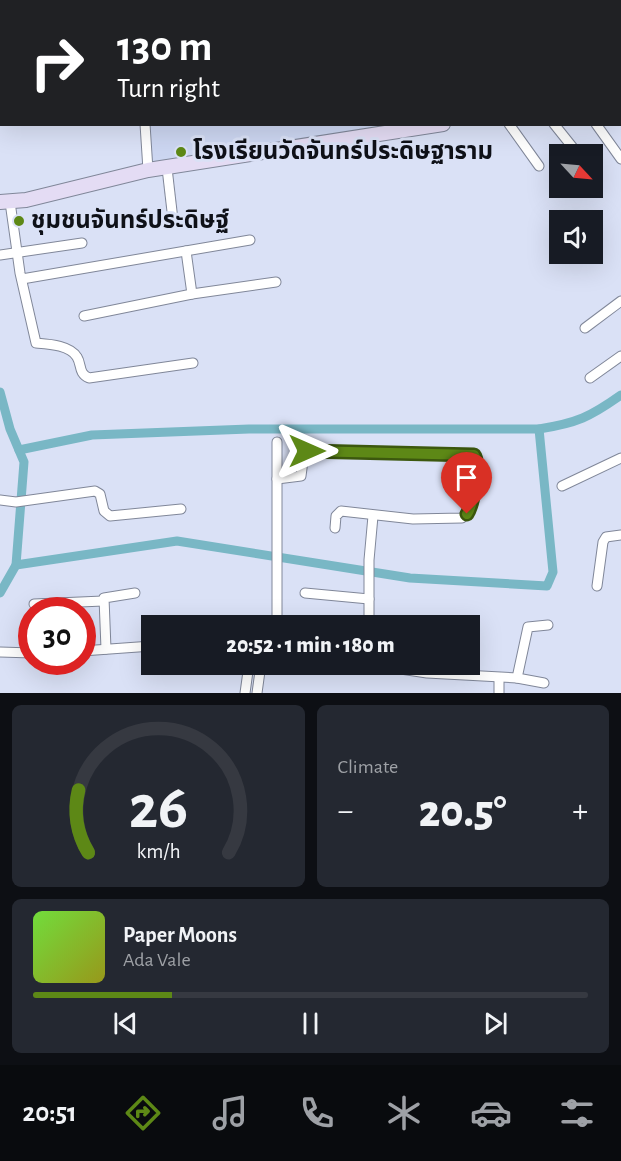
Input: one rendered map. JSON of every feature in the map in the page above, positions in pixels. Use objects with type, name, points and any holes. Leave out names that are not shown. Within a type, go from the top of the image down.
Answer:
[{"type":"street","points":[[145,126],[148,170]]},
{"type":"street","points":[[193,363],[99,377],[84,376],[78,358],[72,353],[50,344],[36,343],[5,202],[148,170],[427,126]]},
{"type":"street","points":[[510,126],[539,166]]},
{"type":"street","points":[[556,126],[570,144]]},
{"type":"street","points":[[597,126],[621,159]]},
{"type":"street","points":[[167,168],[173,220]]},
{"type":"street","points":[[22,279],[250,240]]},
{"type":"street","points":[[0,255],[82,243]]},
{"type":"street","points":[[186,251],[192,294]]},
{"type":"street","points":[[84,316],[192,294],[276,282]]},
{"type":"street","points":[[585,328],[621,301]]},
{"type":"street","points":[[590,378],[621,356]]},
{"type":"street","points":[[277,442],[277,615]]},
{"type":"street","points":[[277,479],[301,476],[304,453],[310,450],[469,454],[477,459],[471,508],[462,518],[373,516],[341,511],[336,516],[335,528]]},
{"type":"street","points":[[562,486],[621,458]]},
{"type":"street","points":[[0,500],[16,502],[95,491],[100,494],[104,511],[110,516],[181,509]]},
{"type":"street","points":[[369,615],[369,568],[373,516]]},
{"type":"street","points":[[597,586],[603,542],[606,537],[621,535]]},
{"type":"street","points":[[305,593],[369,598]]},
{"type":"street","points":[[106,649],[103,601],[106,596],[135,594]]},
{"type":"street","points":[[96,601],[103,601]]},
{"type":"street","points":[[517,678],[528,627],[548,624]]},
{"type":"street","points":[[96,650],[141,647]]},
{"type":"street","points":[[0,652],[18,653]]},
{"type":"street","points":[[246,693],[248,675]]},
{"type":"street","points":[[257,693],[259,675]]},
{"type":"street","points":[[456,675],[517,678],[544,683]]},
{"type":"street","points":[[499,678],[499,693]]},
{"type":"shaded area","name":"โรงเรียนวัดจันทร์ประดิษฐาราม","points":[[148,126],[381,126],[151,163]]},
{"type":"waterway","points":[[0,392],[10,429],[24,462],[16,565],[0,593]]},
{"type":"waterway","points":[[19,450],[92,435],[249,429],[539,429],[583,418],[621,395]]},
{"type":"waterway","points":[[16,565],[177,541],[410,578],[547,586],[553,572],[539,429]]},
{"type":"place","name":"โรงเรียนวัดจันทร์ประดิษฐาราม","points":[[181,152]]},
{"type":"place","name":"ชุมชนจันทร์ประดิษฐ์","points":[[19,221]]},
{"type":"route","points":[[307,451],[474,455],[477,465],[471,508],[467,514]]}]
